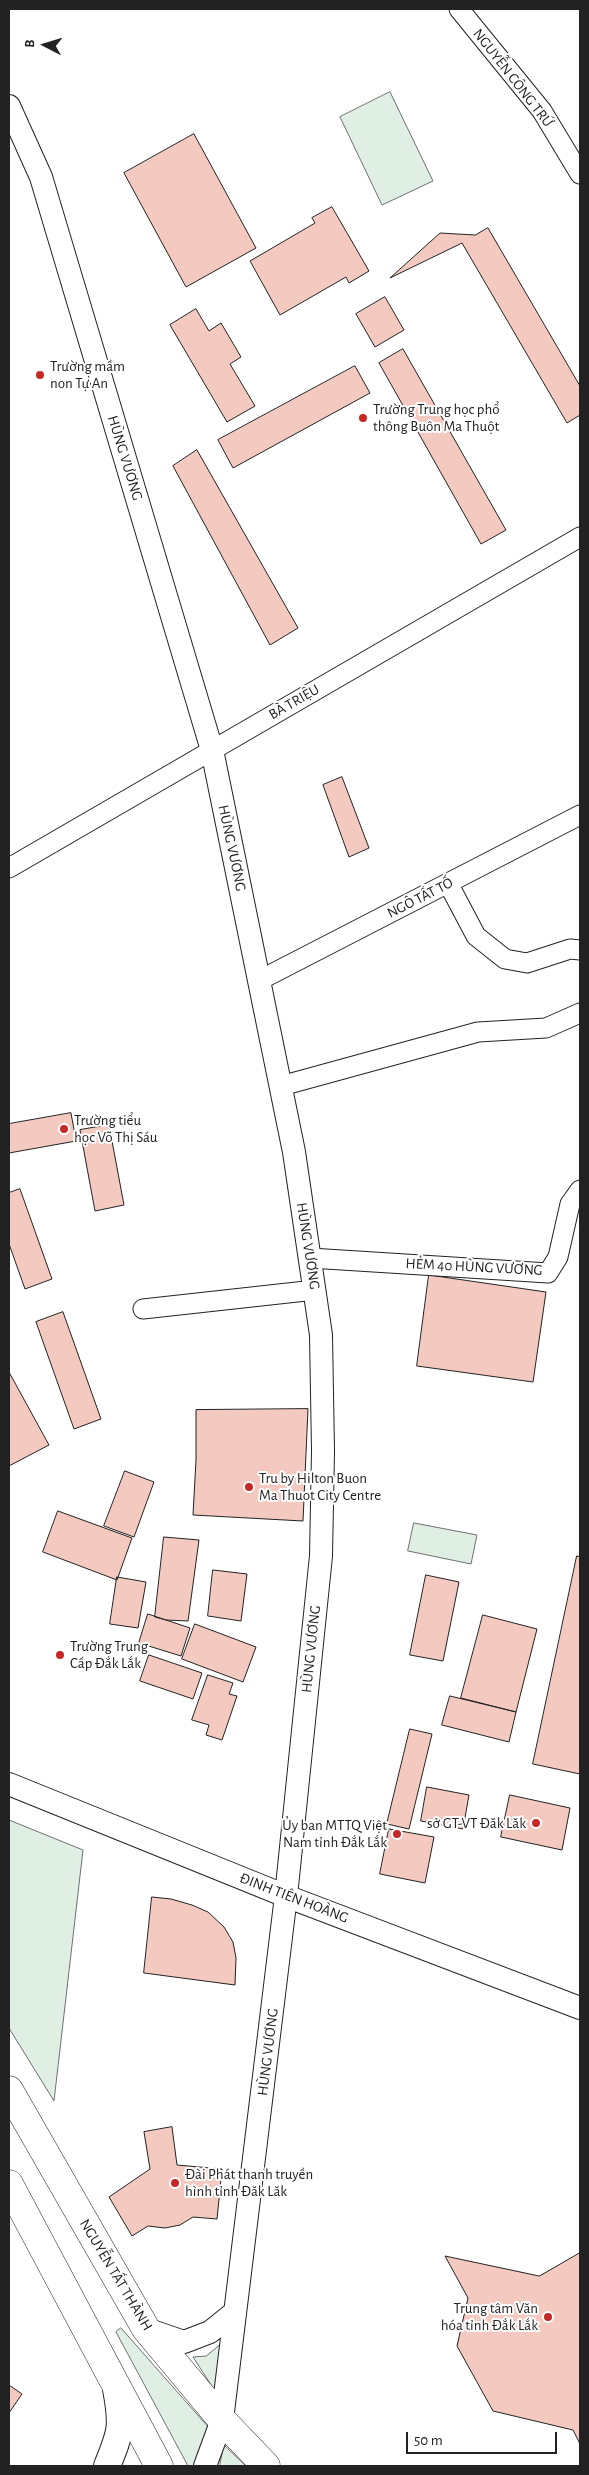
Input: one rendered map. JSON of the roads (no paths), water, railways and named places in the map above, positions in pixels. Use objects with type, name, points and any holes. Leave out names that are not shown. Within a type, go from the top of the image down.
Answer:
[{"type":"main road","name":"NGUYỄN TẤT THÀNH","points":[[9,2090],[146,2329],[222,2420],[266,2466]]},
{"type":"main road","points":[[9,2184],[115,2380],[159,2466]]},
{"type":"main road","points":[[107,2466],[120,2435],[121,2414],[115,2380]]},
{"type":"street","name":"NGUYỄN CÔNG TRỨ","points":[[459,9],[542,111],[580,174]]},
{"type":"street","name":"HÙNG VƯƠNG","points":[[9,106],[41,177],[212,750],[281,1086],[322,1335],[324,1451],[321,1556],[286,1896],[222,2420],[205,2466]]},
{"type":"street","name":"BÀ TRIỆU","points":[[9,868],[580,537]]},
{"type":"street","name":"NGÔ TẤT TỐ","points":[[260,980],[580,815]]},
{"type":"street","points":[[448,883],[476,936],[505,959],[527,963],[570,948],[580,950]]},
{"type":"street","points":[[281,1086],[478,1032],[546,1028],[580,1013]]},
{"type":"street","name":"HẺM 40 HÙNG VƯƠNG","points":[[310,1258],[548,1273],[558,1257],[570,1204],[580,1190]]},
{"type":"street","points":[[143,1309],[315,1290]]},
{"type":"street","name":"ĐINH TIÊN HOÀNG","points":[[9,1784],[286,1896],[580,2008]]},
{"type":"street","points":[[146,2329],[184,2342],[210,2332],[235,2312]]},
{"type":"place","name":"Trường mầm non Tự An","points":[[40,375]]},
{"type":"place","name":"Trường Trung học phổ thông Buôn Ma Thuột","points":[[363,418]]},
{"type":"place","name":"Trường tiểu học Võ Thị Sáu","points":[[64,1129]]},
{"type":"place","name":"Tru by Hilton Buon Ma Thuot City Centre","points":[[249,1487]]},
{"type":"place","name":"Trường Trung Cấp Đắk Lắk","points":[[60,1655]]},
{"type":"place","name":"sở GT-VT Đăk Lăk","points":[[536,1823]]},
{"type":"place","name":"Ủy ban MTTQ Việt Nam tỉnh Đắk Lắk","points":[[397,1834]]},
{"type":"place","name":"Đài Phát thanh truyền hình tỉnh Đăk Lăk","points":[[175,2183]]},
{"type":"place","name":"Trung tâm Văn hóa tỉnh Đắk Lắk","points":[[548,2317]]}]
